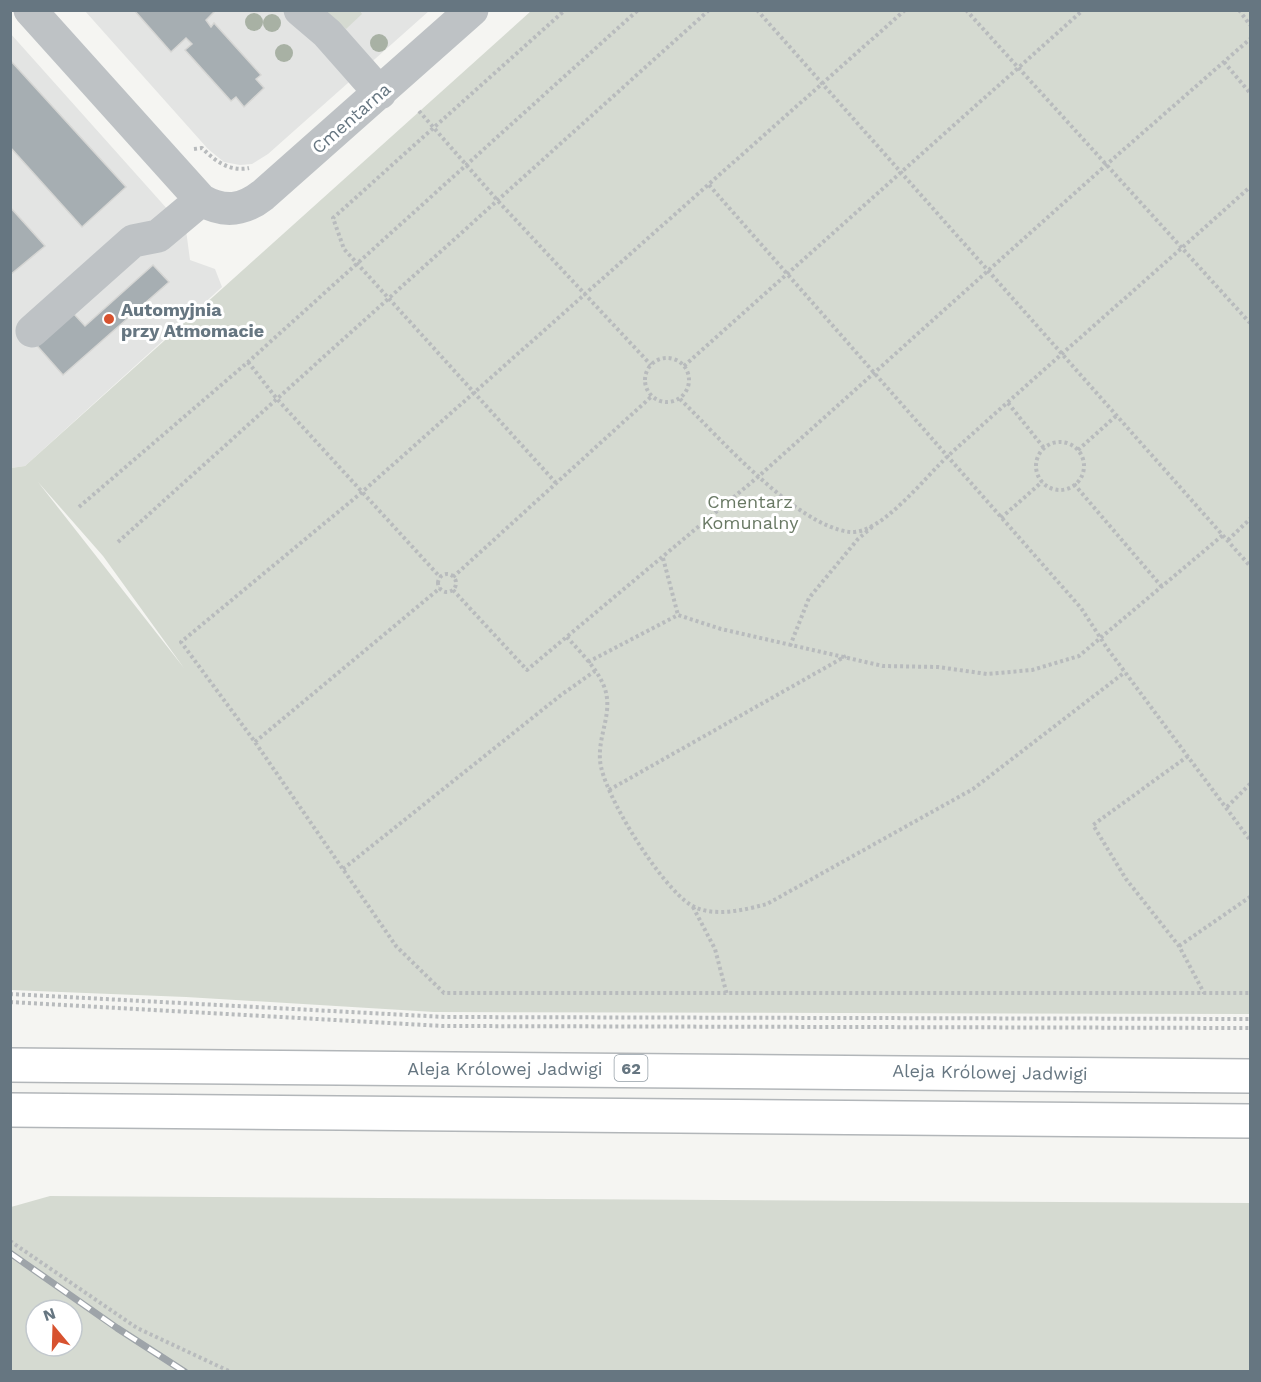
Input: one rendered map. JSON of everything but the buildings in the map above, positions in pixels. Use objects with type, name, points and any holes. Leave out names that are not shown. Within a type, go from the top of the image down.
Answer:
[{"type":"main road","name":"Aleja Królowej Jadwigi","points":[[10,1065],[1251,1076]]},
{"type":"main road","points":[[10,1110],[1251,1121]]},
{"type":"street","points":[[30,10],[170,168],[211,205],[158,236],[133,241],[32,331]]},
{"type":"street","points":[[300,10],[327,33],[380,93]]},
{"type":"street","name":"Cmentarna","points":[[211,205],[237,210],[251,205],[472,10]]},
{"type":"path","points":[[556,483],[357,263],[341,242],[333,218],[565,10]]},
{"type":"path","points":[[79,507],[248,362],[638,10]]},
{"type":"path","points":[[118,542],[709,10]]},
{"type":"path","points":[[758,10],[1251,566]]},
{"type":"path","points":[[905,10],[361,493],[264,576],[181,642],[255,742],[396,946],[444,993],[727,995],[1251,993]]},
{"type":"path","points":[[966,10],[1181,249],[1251,322]]},
{"type":"path","points":[[684,366],[1083,10]]},
{"type":"path","points":[[1239,10],[1251,26]]},
{"type":"path","points":[[453,590],[527,670],[759,476],[988,269],[1251,39]]},
{"type":"path","points":[[1224,62],[1250,91]]},
{"type":"path","points":[[419,111],[498,201],[651,365]]},
{"type":"path","points":[[170,168],[195,148],[202,148],[215,160],[233,169],[258,164]]},
{"type":"path","points":[[709,185],[1081,608],[1125,672],[1251,840]]},
{"type":"path","points":[[790,646],[809,598],[858,539],[1251,187]]},
{"type":"path","points":[[669,358],[684,366],[689,373],[690,383],[688,390],[680,399],[665,403],[652,396],[645,388],[645,378],[651,365],[660,359],[669,358]]},
{"type":"path","points":[[248,362],[277,399],[440,577]]},
{"type":"path","points":[[453,577],[652,396]]},
{"type":"path","points":[[680,399],[759,476],[797,507],[828,525],[851,532],[874,525]]},
{"type":"path","points":[[1008,403],[1044,448]]},
{"type":"path","points":[[1078,450],[1117,415]]},
{"type":"path","points":[[1061,442],[1078,450],[1084,467],[1074,484],[1058,490],[1042,482],[1036,464],[1044,448],[1061,442]]},
{"type":"path","points":[[1001,518],[1042,482]]},
{"type":"path","points":[[1074,484],[1162,587]]},
{"type":"path","points":[[1228,540],[1251,519]]},
{"type":"path","points":[[588,662],[678,615],[721,629],[790,646],[895,668],[938,667],[987,674],[1032,670],[1079,656],[1223,536]]},
{"type":"path","points":[[663,558],[678,615]]},
{"type":"path","points":[[447,574],[453,577],[456,584],[453,590],[447,592],[440,588],[438,584],[440,577],[447,574]]},
{"type":"path","points":[[255,742],[440,588]]},
{"type":"path","points":[[567,637],[603,683],[608,699],[608,716],[600,760],[603,778],[653,864],[674,892],[692,906],[715,949],[727,995]]},
{"type":"path","points":[[609,790],[846,656]]},
{"type":"path","points":[[343,869],[561,695],[595,671]]},
{"type":"path","points":[[692,906],[712,910],[741,911],[766,904],[786,894],[973,789],[1125,672]]},
{"type":"path","points":[[1188,756],[1093,825],[1126,879],[1179,946],[1204,993]]},
{"type":"path","points":[[1227,807],[1251,784]]},
{"type":"path","points":[[1179,946],[1251,897]]},
{"type":"path","points":[[10,994],[445,1017],[1251,1019]]},
{"type":"path","points":[[10,1002],[443,1026],[1251,1028]]},
{"type":"path","points":[[10,1240],[137,1328],[231,1371]]},
{"type":"shaded area","points":[[85,11],[429,11],[268,154],[252,164],[240,165],[224,162],[208,149]]},
{"type":"shaded area","points":[[10,33],[186,230],[190,260],[215,269],[222,287],[25,466],[11,468]]},
{"type":"green space","points":[[325,11],[360,11],[362,14],[346,29]]},
{"type":"green space","name":"Cmentarz Komunalny","points":[[531,11],[1250,11],[1250,1014],[434,1012],[186,997],[11,990],[11,468],[25,466]],"holes":[[[38,482],[103,556],[184,668]]]},
{"type":"green space","points":[[50,1196],[1250,1203],[1250,1371],[11,1371],[11,1207]]},
{"type":"railway","points":[[10,1253],[117,1328],[185,1372]]},
{"type":"place","name":"Automyjnia przy Atmomacie","points":[[109,319]]}]
